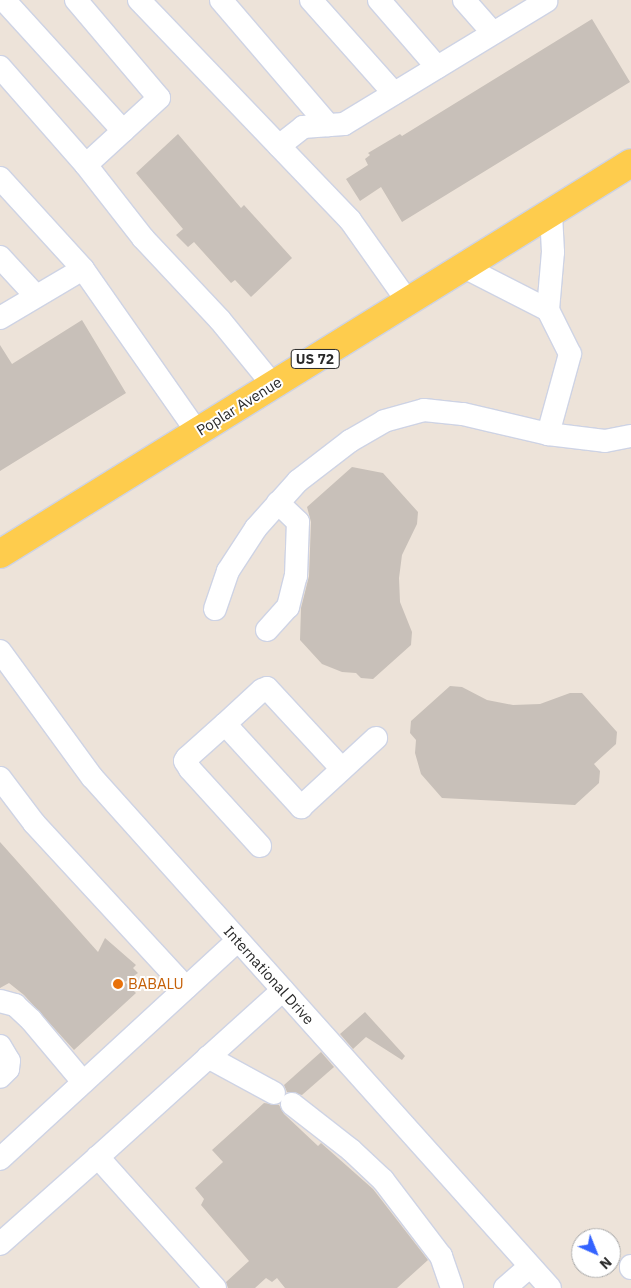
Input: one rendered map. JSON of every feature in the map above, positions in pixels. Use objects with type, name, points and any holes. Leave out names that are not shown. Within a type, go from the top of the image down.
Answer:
[{"type":"main road","name":"Poplar Avenue","points":[[0,554],[631,163]]},
{"type":"street","points":[[76,0],[159,98],[86,165]]},
{"type":"street","points":[[139,0],[350,220],[408,302]]},
{"type":"street","points":[[221,0],[328,125]]},
{"type":"street","points":[[311,0],[394,93]]},
{"type":"street","points":[[379,0],[437,67]]},
{"type":"street","points":[[464,0],[493,33]]},
{"type":"street","points":[[279,146],[303,127],[344,124],[546,0]]},
{"type":"street","points":[[2,1],[123,131]]},
{"type":"street","points":[[0,67],[86,165],[143,238],[220,320],[273,385]]},
{"type":"street","points":[[0,178],[83,269],[197,432]]},
{"type":"street","points":[[548,434],[570,354],[548,310],[552,252],[551,213]]},
{"type":"street","points":[[0,257],[36,296]]},
{"type":"street","points":[[464,267],[548,310]]},
{"type":"street","points":[[0,318],[83,269]]},
{"type":"street","points":[[215,609],[228,571],[256,528],[278,503],[298,481],[350,441],[384,421],[424,410],[463,414],[548,434],[605,441],[631,436]]},
{"type":"street","points":[[267,630],[288,607],[296,576],[298,522],[278,503]]},
{"type":"street","name":"International Drive","points":[[0,651],[92,777],[550,1288]]},
{"type":"street","points":[[260,846],[185,761],[262,690],[267,688],[342,769]]},
{"type":"street","points":[[225,724],[301,807],[376,738]]},
{"type":"street","points":[[0,778],[34,823],[186,988]]},
{"type":"street","points":[[0,1159],[238,940]]},
{"type":"street","points":[[0,1244],[283,990]]},
{"type":"street","points":[[0,1001],[15,1005],[31,1020],[83,1082]]},
{"type":"street","points":[[0,1046],[9,1061],[8,1069],[0,1077]]},
{"type":"street","points":[[208,1057],[283,1099],[351,1150],[384,1180],[441,1256],[452,1288]]},
{"type":"street","points":[[98,1157],[215,1288]]},
{"type":"street","points":[[505,1288],[530,1266]]},
{"type":"building","points":[[592,19],[630,82],[402,222],[381,187],[360,201],[346,179],[368,165],[365,159],[370,155],[368,153],[400,134],[402,136]]},
{"type":"building","points":[[178,134],[241,208],[244,205],[292,258],[251,297],[235,280],[231,283],[194,242],[188,247],[176,235],[183,229],[136,173]]},
{"type":"building","points":[[82,320],[126,393],[0,471],[0,345],[12,364]]},
{"type":"building","points":[[352,467],[383,473],[418,512],[417,524],[402,555],[399,578],[400,602],[412,632],[411,645],[373,679],[361,678],[356,673],[342,672],[322,664],[300,640],[301,608],[309,576],[311,522],[307,507]]},
{"type":"building","points":[[450,686],[462,687],[487,700],[513,705],[540,704],[570,693],[582,693],[617,732],[616,744],[594,764],[600,771],[599,783],[575,805],[442,798],[421,774],[415,753],[416,740],[410,733],[411,721]]},
{"type":"building","points":[[0,842],[98,952],[105,938],[136,965],[133,968],[138,973],[125,982],[136,993],[74,1050],[24,995],[9,983],[0,988]]},
{"type":"building","points":[[365,1012],[405,1056],[402,1060],[366,1037],[353,1049],[340,1034]]},
{"type":"building","points":[[321,1052],[334,1067],[302,1095],[287,1092],[284,1085]]},
{"type":"building","points":[[264,1103],[279,1105],[284,1114],[318,1146],[321,1143],[373,1189],[428,1260],[397,1288],[285,1288],[277,1278],[272,1282],[266,1278],[255,1288],[228,1288],[226,1282],[249,1261],[201,1205],[204,1199],[195,1188],[223,1162],[212,1150]]},
{"type":"place","name":"BABALU","points":[[118,984]]}]
